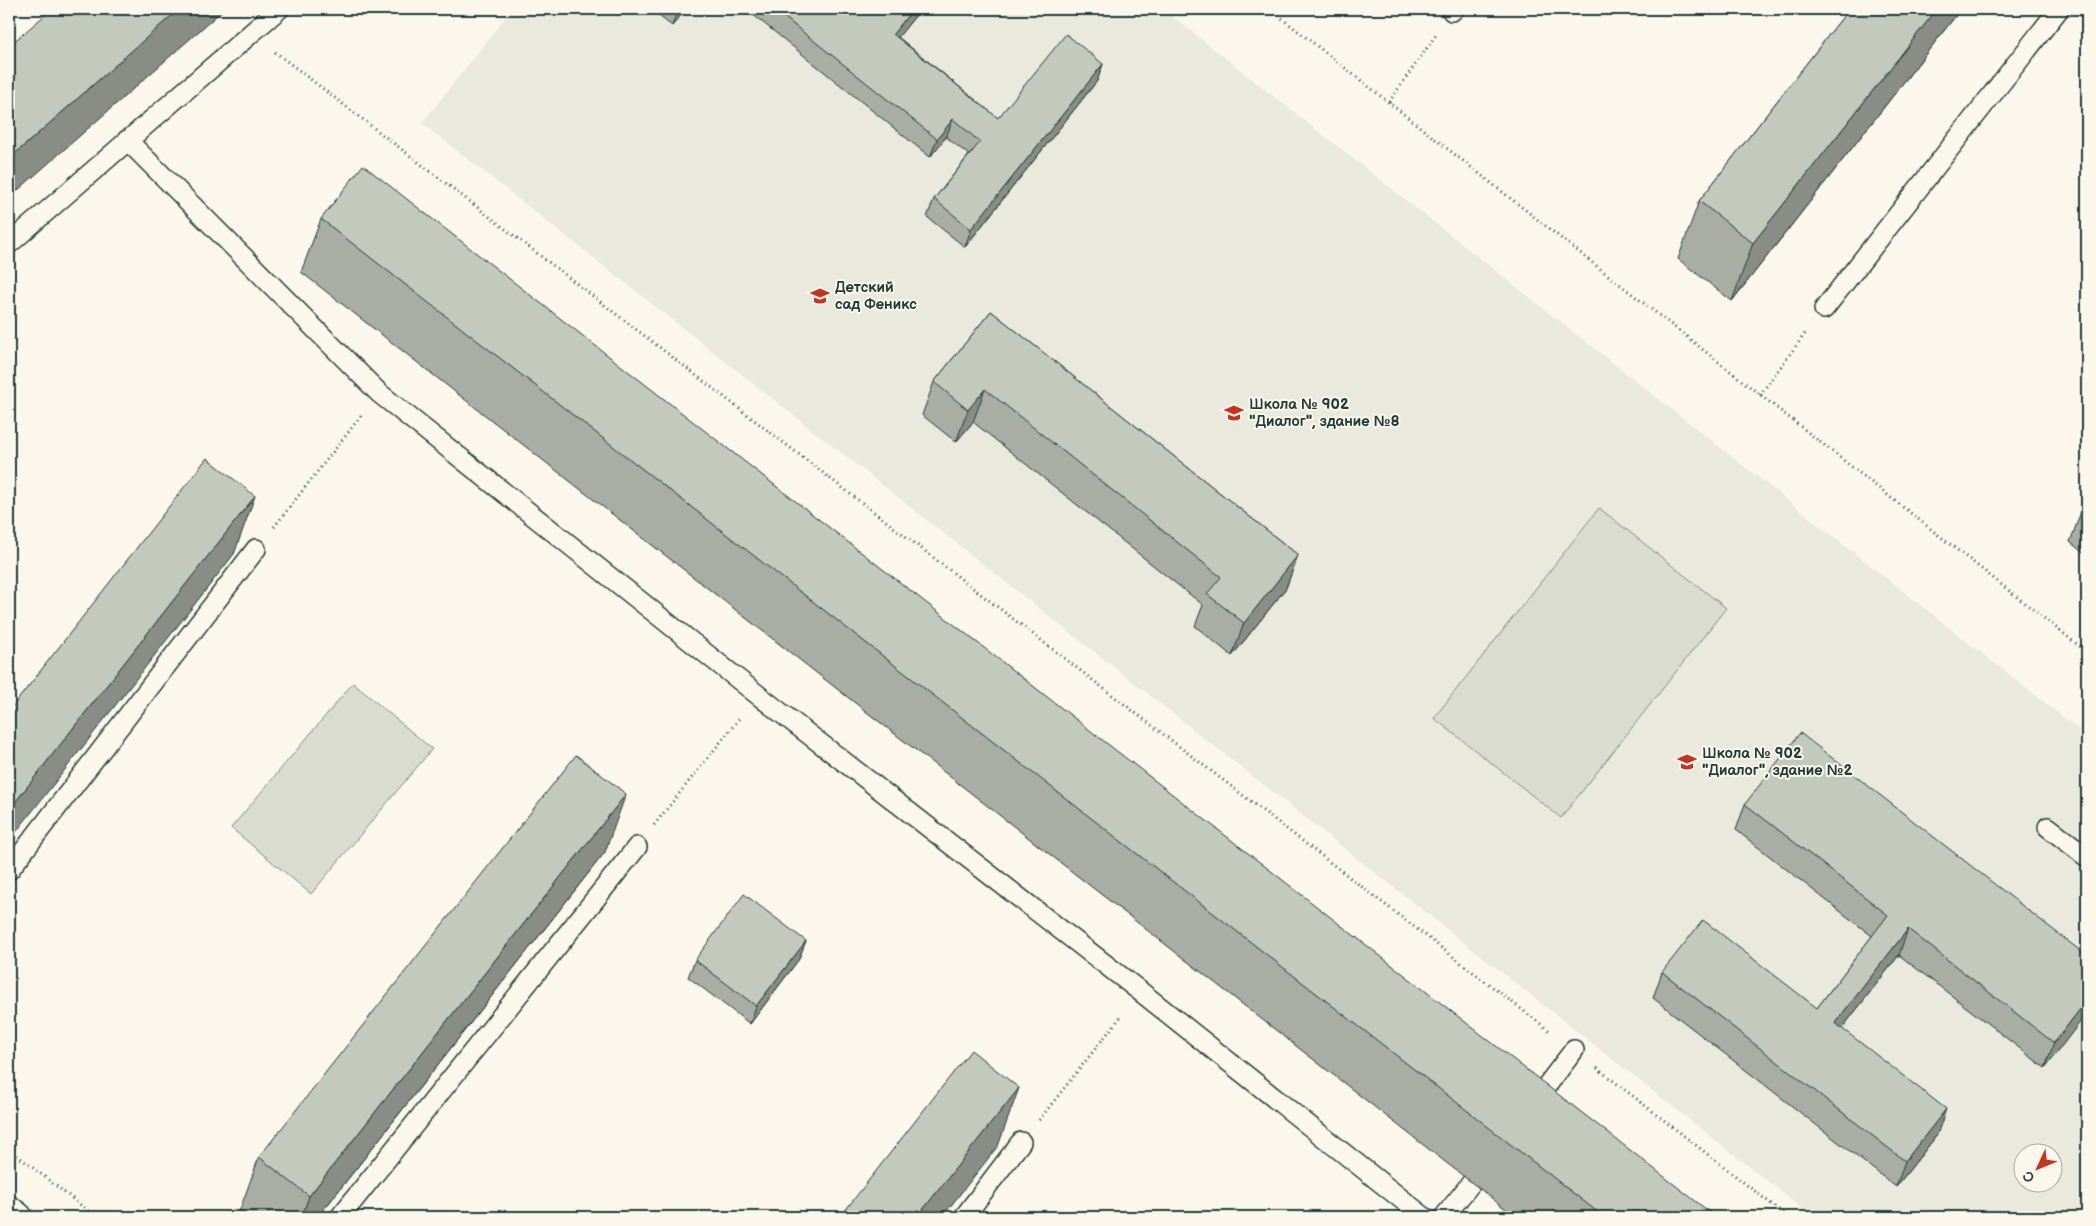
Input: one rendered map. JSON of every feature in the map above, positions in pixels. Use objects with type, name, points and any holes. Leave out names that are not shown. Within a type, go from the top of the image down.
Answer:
[{"type":"street","points":[[9,1210],[18,1217]]},
{"type":"lane","points":[[9,244],[126,140],[279,9]]},
{"type":"lane","points":[[1824,309],[2059,9]]},
{"type":"lane","points":[[126,140],[379,393],[758,695],[1141,992],[1424,1217]]},
{"type":"lane","points":[[9,870],[256,549]]},
{"type":"lane","points":[[2048,826],[2087,857]]},
{"type":"lane","points":[[340,1217],[637,847]]},
{"type":"lane","points":[[1520,1120],[1574,1050]]},
{"type":"lane","points":[[964,1217],[1021,1142]]},
{"type":"lane","points":[[1444,1217],[1472,1182]]},
{"type":"path","points":[[1270,9],[2087,652]]},
{"type":"path","points":[[1389,102],[1453,10]]},
{"type":"path","points":[[252,34],[1574,1050],[1788,1217]]},
{"type":"path","points":[[1760,395],[1824,309]]},
{"type":"path","points":[[256,549],[379,393]]},
{"type":"path","points":[[637,847],[758,695]]},
{"type":"path","points":[[1021,1142],[1141,992]]},
{"type":"path","points":[[9,1149],[96,1217]]},
{"type":"shaded area","points":[[512,9],[1163,9],[2087,736],[2087,1217],[1813,1217],[422,123]]},
{"type":"shaded area","points":[[1599,508],[1726,608],[1561,818],[1434,718]]},
{"type":"shaded area","points":[[353,683],[432,749],[311,894],[231,828]]},
{"type":"building","points":[[52,9],[179,9],[9,159],[9,46]]},
{"type":"building","points":[[774,9],[913,9],[893,34],[998,118],[1066,34],[1103,64],[971,229],[934,199],[980,142],[953,119],[937,139]]},
{"type":"building","points":[[1849,9],[1937,9],[1753,243],[1699,201]]},
{"type":"building","points":[[363,165],[1716,1217],[1604,1217],[321,219]]},
{"type":"building","points":[[991,311],[1298,555],[1244,623],[1207,594],[1221,577],[985,389],[968,410],[934,382]]},
{"type":"building","points":[[207,458],[255,496],[9,810],[9,711]]},
{"type":"building","points":[[1800,733],[2087,956],[2087,1000],[2054,1043],[1908,929],[1835,1023],[1946,1109],[1905,1161],[1662,972],[1703,920],[1817,1008],[1888,915],[1745,804]]},
{"type":"building","points":[[576,755],[626,794],[309,1196],[259,1157]]},
{"type":"building","points":[[744,894],[806,941],[756,1006],[695,960]]},
{"type":"building","points":[[971,1050],[1019,1088],[917,1217],[840,1217]]},
{"type":"place","name":"Детский сад Феникс","points":[[820,296]]},
{"type":"place","name":"Школа № 902 \"Диалог\", здание №8","points":[[1234,413]]},
{"type":"place","name":"Школа № 902 \"Диалог\", здание №2","points":[[1687,762]]}]
